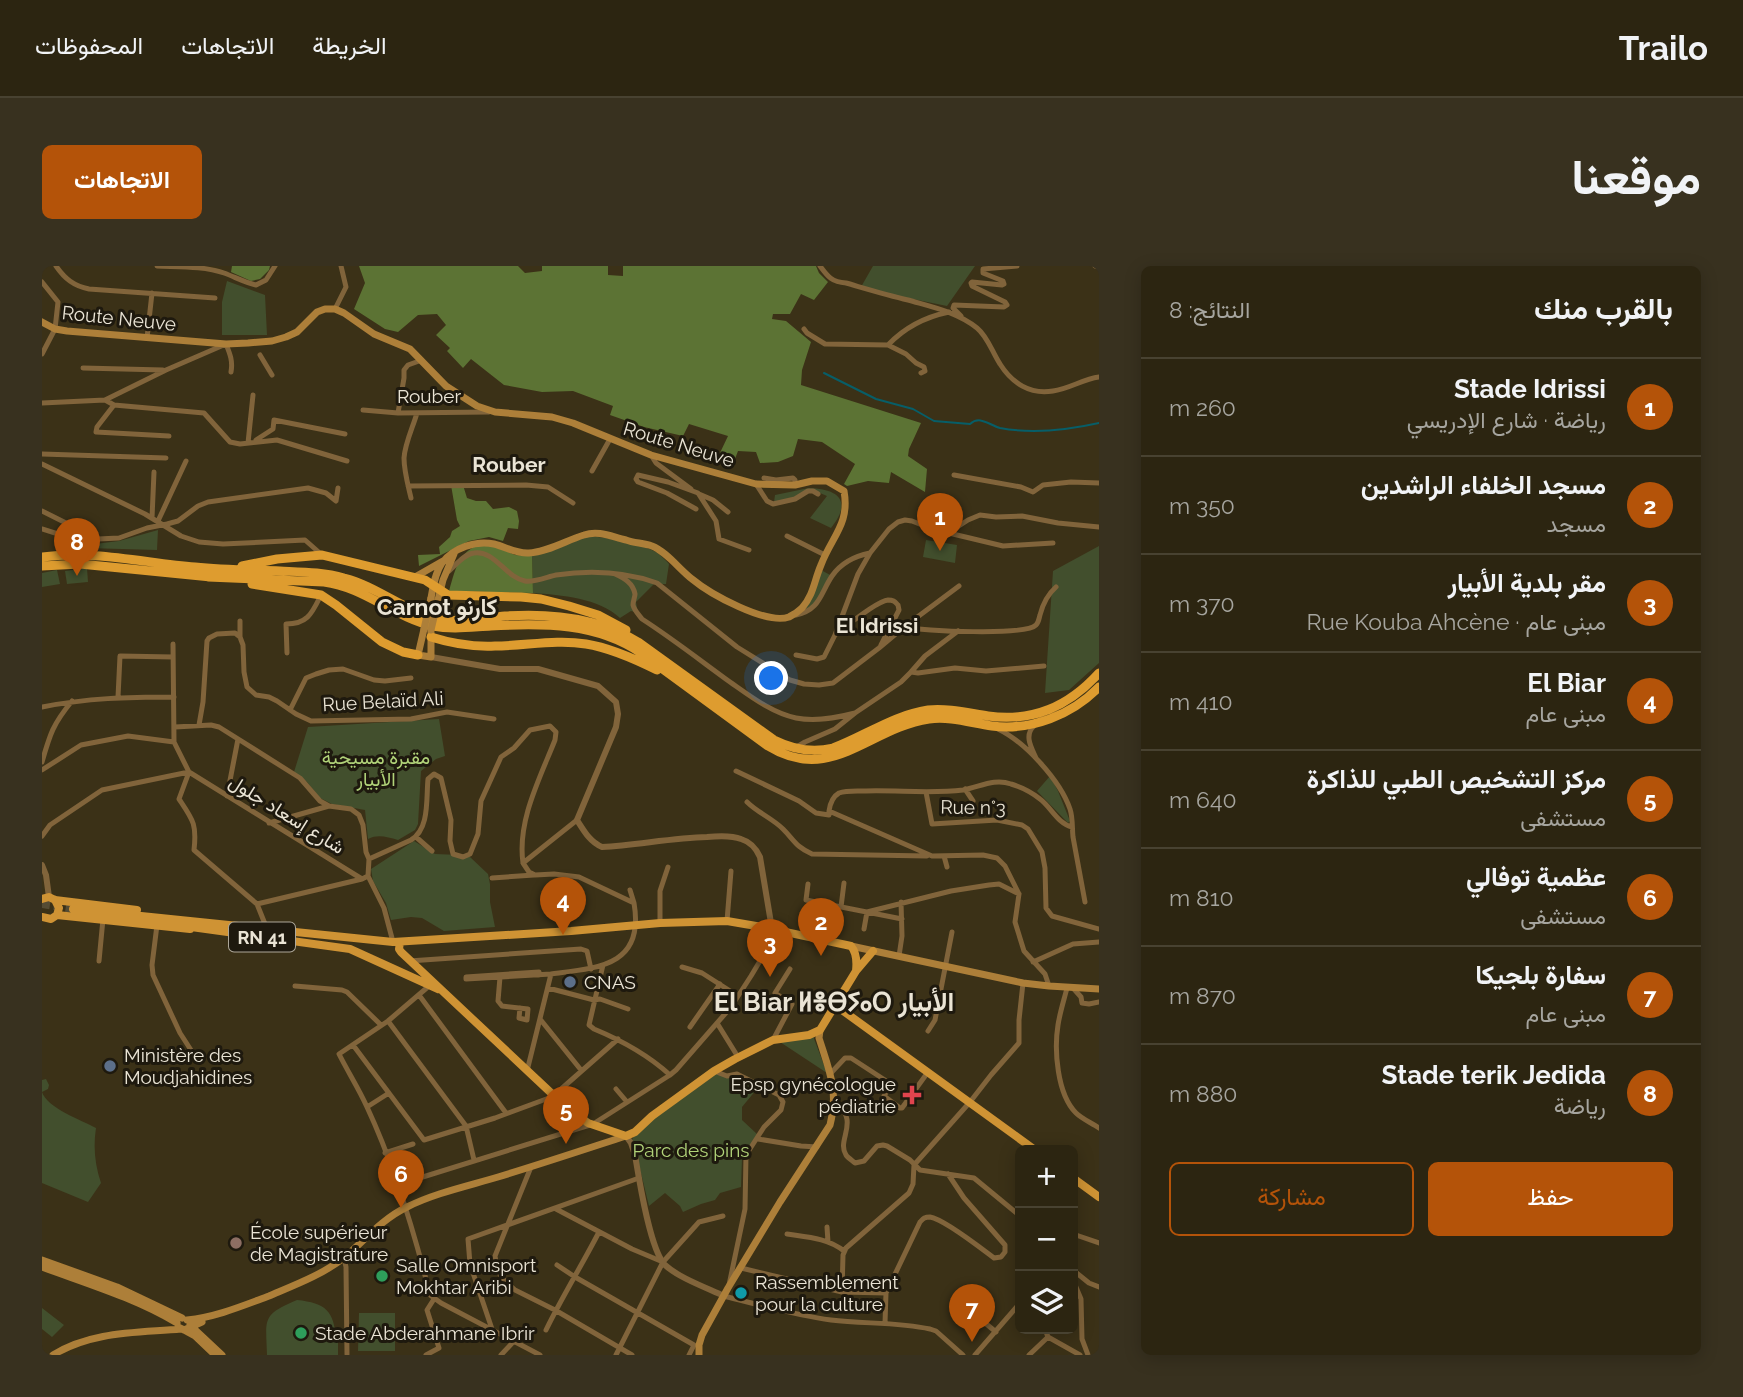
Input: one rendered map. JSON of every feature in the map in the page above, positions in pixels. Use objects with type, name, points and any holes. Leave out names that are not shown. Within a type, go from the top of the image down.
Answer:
[{"type":"highway","points":[[42,549],[83,556]]},
{"type":"highway","points":[[199,568],[236,567],[277,559],[322,555],[415,577],[436,592],[448,595],[541,599],[598,615],[625,629],[766,735],[780,743],[814,751],[833,748],[903,716],[930,710],[1009,718],[1031,716],[1069,699],[1084,689],[1099,673]]},
{"type":"highway","points":[[42,557],[83,556],[199,568],[334,575],[367,587],[417,612],[444,620],[519,616],[571,619],[607,626],[626,634],[672,665]]},
{"type":"highway","points":[[42,566],[80,564],[208,577],[321,595],[382,642],[403,652],[418,655]]},
{"type":"highway","points":[[208,577],[341,585],[411,619],[441,627],[544,625],[604,634],[624,643],[768,746],[782,754],[804,759],[832,757],[897,727],[939,718],[1013,727],[1039,723],[1079,704],[1099,687]]},
{"type":"highway","points":[[428,632],[444,641],[492,646],[569,643],[609,649],[688,687]]},
{"type":"main road","name":"Route Neuve","points":[[42,321],[55,329],[226,344],[279,339],[297,332],[317,312],[335,309],[374,334],[406,347],[446,386],[477,406],[495,412],[552,417],[651,455],[757,484],[795,485],[827,481],[844,491],[846,510],[843,521],[821,564],[812,595],[800,610],[789,617]]},
{"type":"main road","points":[[415,577],[469,544],[477,542],[530,553],[587,534],[602,534],[649,544],[659,549],[711,593],[735,605],[772,618],[789,617]]},
{"type":"main road","points":[[436,592],[454,553]]},
{"type":"main road","points":[[428,632],[431,657],[418,655],[428,632],[438,571],[444,560]]},
{"type":"main road","points":[[44,919],[57,915],[59,905],[47,898]]},
{"type":"main road","points":[[47,898],[167,914],[191,921],[397,942],[660,923],[727,921],[1023,983],[1099,989]]},
{"type":"main road","name":"RN 41","points":[[191,921],[73,910],[350,949],[444,991]]},
{"type":"main road","name":"RN 41","points":[[57,915],[203,929]]},
{"type":"main road","points":[[397,942],[399,949],[410,961],[575,1114],[588,1123],[626,1136]]},
{"type":"main road","points":[[850,946],[855,953],[856,971]]},
{"type":"main road","points":[[699,1355],[696,1345],[728,1288],[830,1125],[835,1102],[834,1088],[819,1038],[820,1030],[856,971],[873,951]]},
{"type":"main road","points":[[835,1005],[1028,1145]]},
{"type":"main road","points":[[53,1355],[67,1346],[99,1336],[160,1330],[212,1317],[294,1286],[344,1258],[382,1223],[405,1207],[626,1136],[635,1132],[652,1116],[714,1071],[773,1040],[809,1035],[820,1030]]},
{"type":"main road","points":[[1078,1182],[1099,1197]]},
{"type":"main road","points":[[42,1260],[117,1287],[184,1325],[222,1355]]},
{"type":"main road","points":[[42,1267],[155,1310],[184,1325],[215,1355]]},
{"type":"street","points":[[57,266],[68,280],[79,287],[215,298]]},
{"type":"street","points":[[157,266],[223,273],[256,285],[266,280],[275,266]]},
{"type":"street","points":[[335,309],[346,287],[341,266]]},
{"type":"street","points":[[820,266],[835,282],[949,312],[977,328],[987,338],[1001,366],[1019,386],[1039,392],[1054,391],[1099,377]]},
{"type":"street","points":[[965,321],[953,308],[954,304],[1007,305],[972,286],[972,282],[1004,284],[998,278],[983,273],[983,269],[1017,266]]},
{"type":"street","points":[[42,282],[58,302],[55,329],[42,354]]},
{"type":"street","points":[[148,338],[152,293]]},
{"type":"street","points":[[888,345],[903,330],[927,318],[949,312]]},
{"type":"street","points":[[804,329],[825,344],[888,345],[924,367],[925,371],[921,373]]},
{"type":"street","points":[[42,403],[105,400],[226,344],[232,357],[231,372]]},
{"type":"street","points":[[260,355],[272,376]]},
{"type":"street","points":[[398,414],[404,370],[408,365],[422,360]]},
{"type":"street","points":[[83,368],[166,370]]},
{"type":"street","points":[[249,443],[253,395]]},
{"type":"street","points":[[105,400],[114,405],[204,413],[230,442],[240,444],[277,440],[347,461]]},
{"type":"street","points":[[114,405],[96,432],[169,436]]},
{"type":"street","name":"Rouber","points":[[363,410],[398,414],[495,412]]},
{"type":"street","points":[[411,498],[404,458],[417,413]]},
{"type":"street","points":[[249,443],[273,429],[274,420],[345,434]]},
{"type":"street","points":[[592,471],[610,439]]},
{"type":"street","points":[[42,454],[166,457]]},
{"type":"street","points":[[651,455],[656,463],[698,494],[716,521],[719,539],[749,550]]},
{"type":"street","points":[[158,521],[186,461]]},
{"type":"street","points":[[42,464],[158,521],[181,536],[199,542],[223,544],[305,540],[322,555]]},
{"type":"street","points":[[154,472],[158,521]]},
{"type":"street","points":[[696,509],[636,479],[640,475],[668,482],[713,500],[729,512]]},
{"type":"street","points":[[954,475],[1021,487],[1033,492],[1043,485],[1071,482],[1099,484]]},
{"type":"street","points":[[764,478],[793,478],[795,485]]},
{"type":"street","points":[[757,484],[767,501],[774,504],[795,499],[808,491],[818,494]]},
{"type":"street","points":[[408,486],[526,485],[548,488],[573,503]]},
{"type":"street","points":[[42,529],[77,540],[119,538],[158,521],[178,521],[208,502],[308,488],[326,493],[336,501],[338,488]]},
{"type":"street","points":[[42,511],[66,523]]},
{"type":"street","points":[[948,533],[980,515],[1021,516],[1099,527]]},
{"type":"street","points":[[796,655],[817,659],[824,657],[858,574],[870,553],[898,522],[905,520],[1003,546],[1053,543]]},
{"type":"street","points":[[799,541],[801,531]]},
{"type":"street","points":[[787,536],[825,555]]},
{"type":"street","points":[[77,540],[83,556]]},
{"type":"street","points":[[436,592],[460,561],[476,553],[486,554],[525,581],[590,572],[612,572],[644,578],[657,583],[737,647],[790,680],[819,685],[833,683],[959,586]]},
{"type":"street","points":[[789,617],[812,609],[833,574],[843,564],[870,553]]},
{"type":"street","points":[[612,572],[632,587],[634,609],[642,619],[768,706],[797,719],[835,718],[855,713]]},
{"type":"street","points":[[904,627],[918,630],[1021,631],[1038,623],[1045,599],[1056,587]]},
{"type":"street","points":[[287,653],[286,624],[299,624],[306,619],[321,595]]},
{"type":"street","points":[[835,635],[877,605],[892,600],[899,610],[880,648]]},
{"type":"street","points":[[240,621],[240,637]]},
{"type":"street","points":[[795,748],[835,729],[901,682],[925,656],[958,631]]},
{"type":"street","points":[[199,725],[207,641],[221,633],[235,633],[240,637]]},
{"type":"street","name":"Rue Belaïd Ali","points":[[240,637],[246,686],[256,695],[270,697],[311,721],[411,719],[447,712],[494,719]]},
{"type":"street","points":[[173,644],[174,742],[190,772]]},
{"type":"street","points":[[118,697],[120,656],[173,657]]},
{"type":"street","points":[[431,657],[500,669],[538,669],[598,686],[616,702],[616,727],[577,820],[523,863]]},
{"type":"street","points":[[911,672],[955,668],[986,671],[1044,666]]},
{"type":"street","points":[[290,710],[306,678],[316,674],[343,669],[374,680],[411,678]]},
{"type":"street","points":[[42,707],[118,697],[174,696]]},
{"type":"street","points":[[42,762],[50,734],[72,701]]},
{"type":"street","points":[[1037,761],[1028,734],[1030,729],[1039,723]]},
{"type":"street","points":[[987,725],[1008,735],[1037,761],[1062,793],[1070,811],[1084,902]]},
{"type":"street","points":[[369,859],[416,837],[422,830],[428,779],[438,775],[451,820],[453,854],[463,857],[470,854],[478,834],[481,802],[500,757],[514,748],[530,730],[550,726],[556,732],[555,740],[531,799],[522,845],[523,863],[529,872],[536,875]]},
{"type":"street","points":[[174,727],[219,727],[300,778],[320,801],[330,806],[351,809],[359,815],[369,859],[369,876],[397,942]]},
{"type":"street","points":[[42,770],[80,745],[128,736],[174,742]]},
{"type":"street","points":[[226,796],[238,739]]},
{"type":"street","points":[[736,771],[799,801],[816,813],[829,815],[830,804],[835,796],[842,792],[926,792],[965,789],[993,782],[1012,784],[1042,800],[1062,822],[1072,827]]},
{"type":"street","points":[[42,836],[50,825],[102,790],[190,772]]},
{"type":"street","points":[[190,772],[179,799],[195,823],[194,850],[257,904],[267,929]]},
{"type":"street","name":"شارع إسعاد جلول","points":[[190,772],[362,879]]},
{"type":"street","points":[[965,789],[973,801]]},
{"type":"street","name":"Rue n°3","points":[[926,792],[932,824],[997,820],[1022,825],[1028,829],[1042,852],[1046,908],[1052,916],[1099,929]]},
{"type":"street","points":[[747,802],[782,827],[799,848],[813,851],[932,856],[983,855],[997,858],[1005,866],[1019,894],[1015,922],[1024,951],[1045,974],[1049,986]]},
{"type":"street","points":[[269,823],[330,806]]},
{"type":"street","points":[[829,811],[932,856]]},
{"type":"street","points":[[397,1185],[593,1124],[676,1070],[738,996],[760,961],[769,929],[760,857],[750,843],[740,838],[720,836],[602,847],[594,844],[577,820]]},
{"type":"street","points":[[416,837],[432,851]]},
{"type":"street","points":[[944,856],[947,867]]},
{"type":"street","points":[[42,865],[46,875],[47,898]]},
{"type":"street","points":[[660,923],[660,891],[668,867]]},
{"type":"street","points":[[727,921],[731,871]]},
{"type":"street","points":[[492,878],[554,874],[579,877],[634,903]]},
{"type":"street","points":[[257,904],[369,876]]},
{"type":"street","points":[[841,907],[844,883]]},
{"type":"street","points":[[808,884],[806,900],[902,919]]},
{"type":"street","points":[[867,912],[901,902],[989,885],[999,884],[1019,894]]},
{"type":"street","points":[[539,975],[539,972],[466,979],[539,975],[591,969],[618,959],[624,954],[636,925],[634,903],[629,890]]},
{"type":"street","points":[[899,956],[902,936],[901,902]]},
{"type":"street","points":[[864,929],[867,912]]},
{"type":"street","points":[[99,961],[103,919]]},
{"type":"street","points":[[156,925],[153,975],[180,1033],[198,1061]]},
{"type":"street","points":[[928,1031],[934,1020],[952,932]]},
{"type":"street","points":[[1033,962],[1073,944],[1099,942]]},
{"type":"street","points":[[410,961],[581,949],[587,951],[591,969]]},
{"type":"street","points":[[603,965],[589,1025],[656,1062],[670,1075]]},
{"type":"street","points":[[682,967],[702,974],[738,996]]},
{"type":"street","points":[[773,1040],[792,1004],[775,993],[790,969]]},
{"type":"street","points":[[527,1071],[551,974]]},
{"type":"street","points":[[500,977],[498,1000],[502,1006],[520,1008]]},
{"type":"street","points":[[842,1292],[844,1251],[909,1193],[913,1184],[914,1165],[1020,1040],[1023,983]]},
{"type":"street","points":[[690,1027],[720,984]]},
{"type":"street","points":[[295,986],[347,992],[381,1025]]},
{"type":"street","points":[[429,986],[388,1021],[339,1054],[367,1107],[385,1153],[405,1207],[430,1295],[540,1355]]},
{"type":"street","points":[[548,988],[594,1000],[600,999],[628,1009]]},
{"type":"street","points":[[1099,1002],[1082,1003],[1081,997],[1070,988],[1058,1030],[1058,1069],[1065,1094],[1076,1113],[1099,1128]]},
{"type":"street","points":[[419,995],[506,1114]]},
{"type":"street","points":[[540,1019],[581,1070]]},
{"type":"street","points":[[388,1021],[466,1126],[474,1160]]},
{"type":"street","points":[[717,1023],[738,1058]]},
{"type":"street","points":[[353,1045],[424,1140],[506,1114],[553,1095],[618,1039]]},
{"type":"street","points":[[830,1074],[844,1058],[851,1058],[891,1084],[884,1096],[902,1108],[929,1072]]},
{"type":"street","points":[[714,1071],[727,1076],[737,1074],[781,1098],[783,1105],[764,1127],[746,1155],[745,1209],[728,1288]]},
{"type":"street","points":[[616,1089],[627,1102]]},
{"type":"street","points":[[367,1107],[389,1093]]},
{"type":"street","points":[[835,1102],[841,1107],[847,1121],[844,1149],[855,1163],[864,1161],[877,1146],[883,1145],[910,1160],[920,1170],[974,1178],[1015,1212]]},
{"type":"street","points":[[626,1136],[635,1155],[655,1247],[663,1262]]},
{"type":"street","points":[[758,1139],[817,1147]]},
{"type":"street","points":[[385,1153],[413,1144]]},
{"type":"street","points":[[531,1167],[495,1256],[502,1279],[515,1290],[632,1355]]},
{"type":"street","points":[[885,1323],[886,1293],[920,1222],[925,1218],[933,1218],[958,1232],[995,1258],[1004,1254],[1005,1245],[964,1198],[948,1174]]},
{"type":"street","points":[[492,1329],[470,1264],[468,1239],[639,1178]]},
{"type":"street","points":[[555,1209],[632,1250],[663,1262],[675,1272],[724,1296],[817,1317],[930,1329],[936,1331],[963,1355]]},
{"type":"street","points":[[616,1355],[663,1262],[699,1222],[723,1216]]},
{"type":"street","points":[[827,1227],[828,1242]]},
{"type":"street","points":[[546,1330],[599,1232]]},
{"type":"street","points":[[787,1234],[835,1244],[844,1251]]},
{"type":"street","points":[[1078,1235],[1099,1243]]},
{"type":"street","points":[[344,1258],[347,1354]]},
{"type":"street","points":[[557,1265],[696,1345],[689,1355]]},
{"type":"street","points":[[741,1268],[842,1292],[886,1293]]},
{"type":"street","points":[[1074,1271],[1088,1283],[1099,1287]]},
{"type":"street","points":[[1078,1292],[1081,1299],[1082,1339],[1088,1355]]},
{"type":"street","points":[[426,1355],[439,1348],[428,1310],[434,1299]]},
{"type":"street","points":[[975,1355],[1015,1309]]},
{"type":"street","points":[[979,1318],[996,1332]]},
{"type":"street","points":[[1047,1334],[1080,1355]]},
{"type":"street","points":[[1030,1355],[1048,1337]]},
{"type":"street","points":[[501,1355],[514,1341]]},
{"type":"green space","points":[[232,266],[270,266],[260,279],[251,281],[231,272]]},
{"type":"green space","points":[[359,266],[518,266],[525,273],[542,271],[542,266],[608,266],[608,275],[623,276],[623,266],[816,266],[828,282],[814,300],[801,294],[790,314],[773,314],[772,319],[786,321],[811,342],[802,370],[801,385],[921,423],[908,456],[927,469],[925,492],[891,472],[889,483],[868,481],[847,486],[844,484],[855,464],[822,442],[798,439],[793,456],[778,462],[760,463],[756,452],[738,451],[735,459],[718,457],[728,436],[689,424],[683,436],[644,427],[610,415],[613,406],[573,391],[542,392],[504,385],[471,359],[463,368],[447,351],[450,348],[436,335],[446,325],[437,314],[418,315],[398,332],[385,329],[354,309],[365,283]]},
{"type":"green space","points":[[873,266],[975,266],[947,306],[861,287]]},
{"type":"green space","points":[[227,281],[265,295],[267,335],[222,335],[222,302]]},
{"type":"green space","points":[[451,485],[463,485],[467,498],[486,501],[493,509],[509,507],[517,511],[518,529],[508,528],[503,541],[489,537],[469,541],[419,566],[418,555],[440,554],[439,547],[450,537],[452,531],[460,526]]},
{"type":"green space","points":[[809,488],[828,491],[839,499],[841,511],[831,528],[810,518],[827,496],[813,490],[774,502],[775,495]]},
{"type":"green space","points":[[158,530],[157,550],[86,548],[87,545],[119,541]]},
{"type":"green space","points":[[587,536],[622,541],[656,552],[669,564],[666,584],[654,584],[636,602],[638,613],[631,611],[620,618],[591,602],[533,593],[532,556]]},
{"type":"green space","points":[[926,540],[957,545],[955,563],[923,557]]},
{"type":"green space","points":[[487,543],[515,555],[532,556],[533,593],[449,591],[460,560],[470,549]]},
{"type":"green space","points":[[1099,546],[1099,663],[1069,690],[1045,693],[1053,571]]},
{"type":"green space","points":[[87,568],[88,582],[67,584],[65,571]]},
{"type":"green space","points":[[57,570],[60,584],[42,587],[42,573]]},
{"type":"green space","points":[[821,570],[832,576],[819,600],[803,613]]},
{"type":"green space","name":"مقبرة مسيحية الأبيار","points":[[439,719],[445,756],[436,759],[421,771],[418,824],[415,830],[398,840],[379,836],[368,839],[365,810],[332,804],[320,798],[307,782],[294,772],[308,727]]},
{"type":"green space","points":[[1050,776],[1070,821],[1068,823],[1037,791]]},
{"type":"green space","points":[[414,841],[435,854],[470,857],[488,874],[495,927],[444,931],[422,918],[391,920],[386,903],[373,881],[371,869]]},
{"type":"green space","points":[[813,1036],[827,1073],[780,1042]]},
{"type":"green space","name":"Parc des pins","points":[[712,1068],[728,1077],[737,1074],[761,1084],[742,1107],[742,1120],[758,1135],[742,1158],[741,1187],[720,1193],[715,1200],[683,1212],[665,1193],[649,1206],[632,1145],[635,1135],[666,1103]]},
{"type":"green space","points":[[46,1079],[48,1089],[42,1092],[42,1080]]},
{"type":"green space","points":[[42,1092],[57,1108],[96,1128],[95,1156],[101,1183],[88,1202],[42,1183]]},
{"type":"green space","name":"Stade Abderahmane Ibrir","points":[[297,1300],[315,1303],[327,1310],[338,1341],[338,1355],[267,1355],[268,1320],[277,1310]]},
{"type":"green space","points":[[42,1308],[64,1325],[52,1337],[42,1329]]},
{"type":"green space","points":[[359,1313],[395,1313],[395,1351],[358,1351]]},
{"type":"waterway","points":[[824,373],[876,399],[913,409],[934,421],[970,424],[977,420],[1000,428],[1037,431],[1099,423]]},
{"type":"tunnel","points":[[42,904],[73,909]]},
{"type":"place","name":"Stade Idrissi","points":[[940,551]]},
{"type":"place","name":"Stade terik Jedida","points":[[77,576]]},
{"type":"place","name":"El Biar","points":[[563,935]]},
{"type":"place","name":"مسجد الخلفاء الراشدين","points":[[821,956]]},
{"type":"place","name":"مقر بلدية الأبيار","points":[[770,977]]},
{"type":"place","name":"CNAS","points":[[570,982]]},
{"type":"place","name":"Ministère des Moudjahidines","points":[[110,1066]]},
{"type":"place","name":"Epsp gynécologue pédiatrie","points":[[912,1095]]},
{"type":"place","name":"مركز التشخيص الطبي للذاكرة","points":[[566,1144]]},
{"type":"place","name":"عظمية توفالي","points":[[401,1208]]},
{"type":"place","name":"École supérieur de Magistrature","points":[[236,1243]]},
{"type":"place","name":"Salle Omnisport Mokhtar Aribi","points":[[382,1276]]},
{"type":"place","name":"Rassemblement pour la culture","points":[[741,1293]]},
{"type":"place","name":"Stade Abderahmane Ibrir","points":[[301,1333]]},
{"type":"place","name":"سفارة بلجيكا","points":[[972,1342]]},
{"type":"district","name":"Rouber","points":[[509,464]]},
{"type":"district","name":"Carnot كارنو","points":[[437,606]]},
{"type":"district","name":"El Idrissi","points":[[877,625]]},
{"type":"district","name":"El Biar ⵍⴻⴱⵢⴰⵔ الأبيار","points":[[834,1002]]}]
